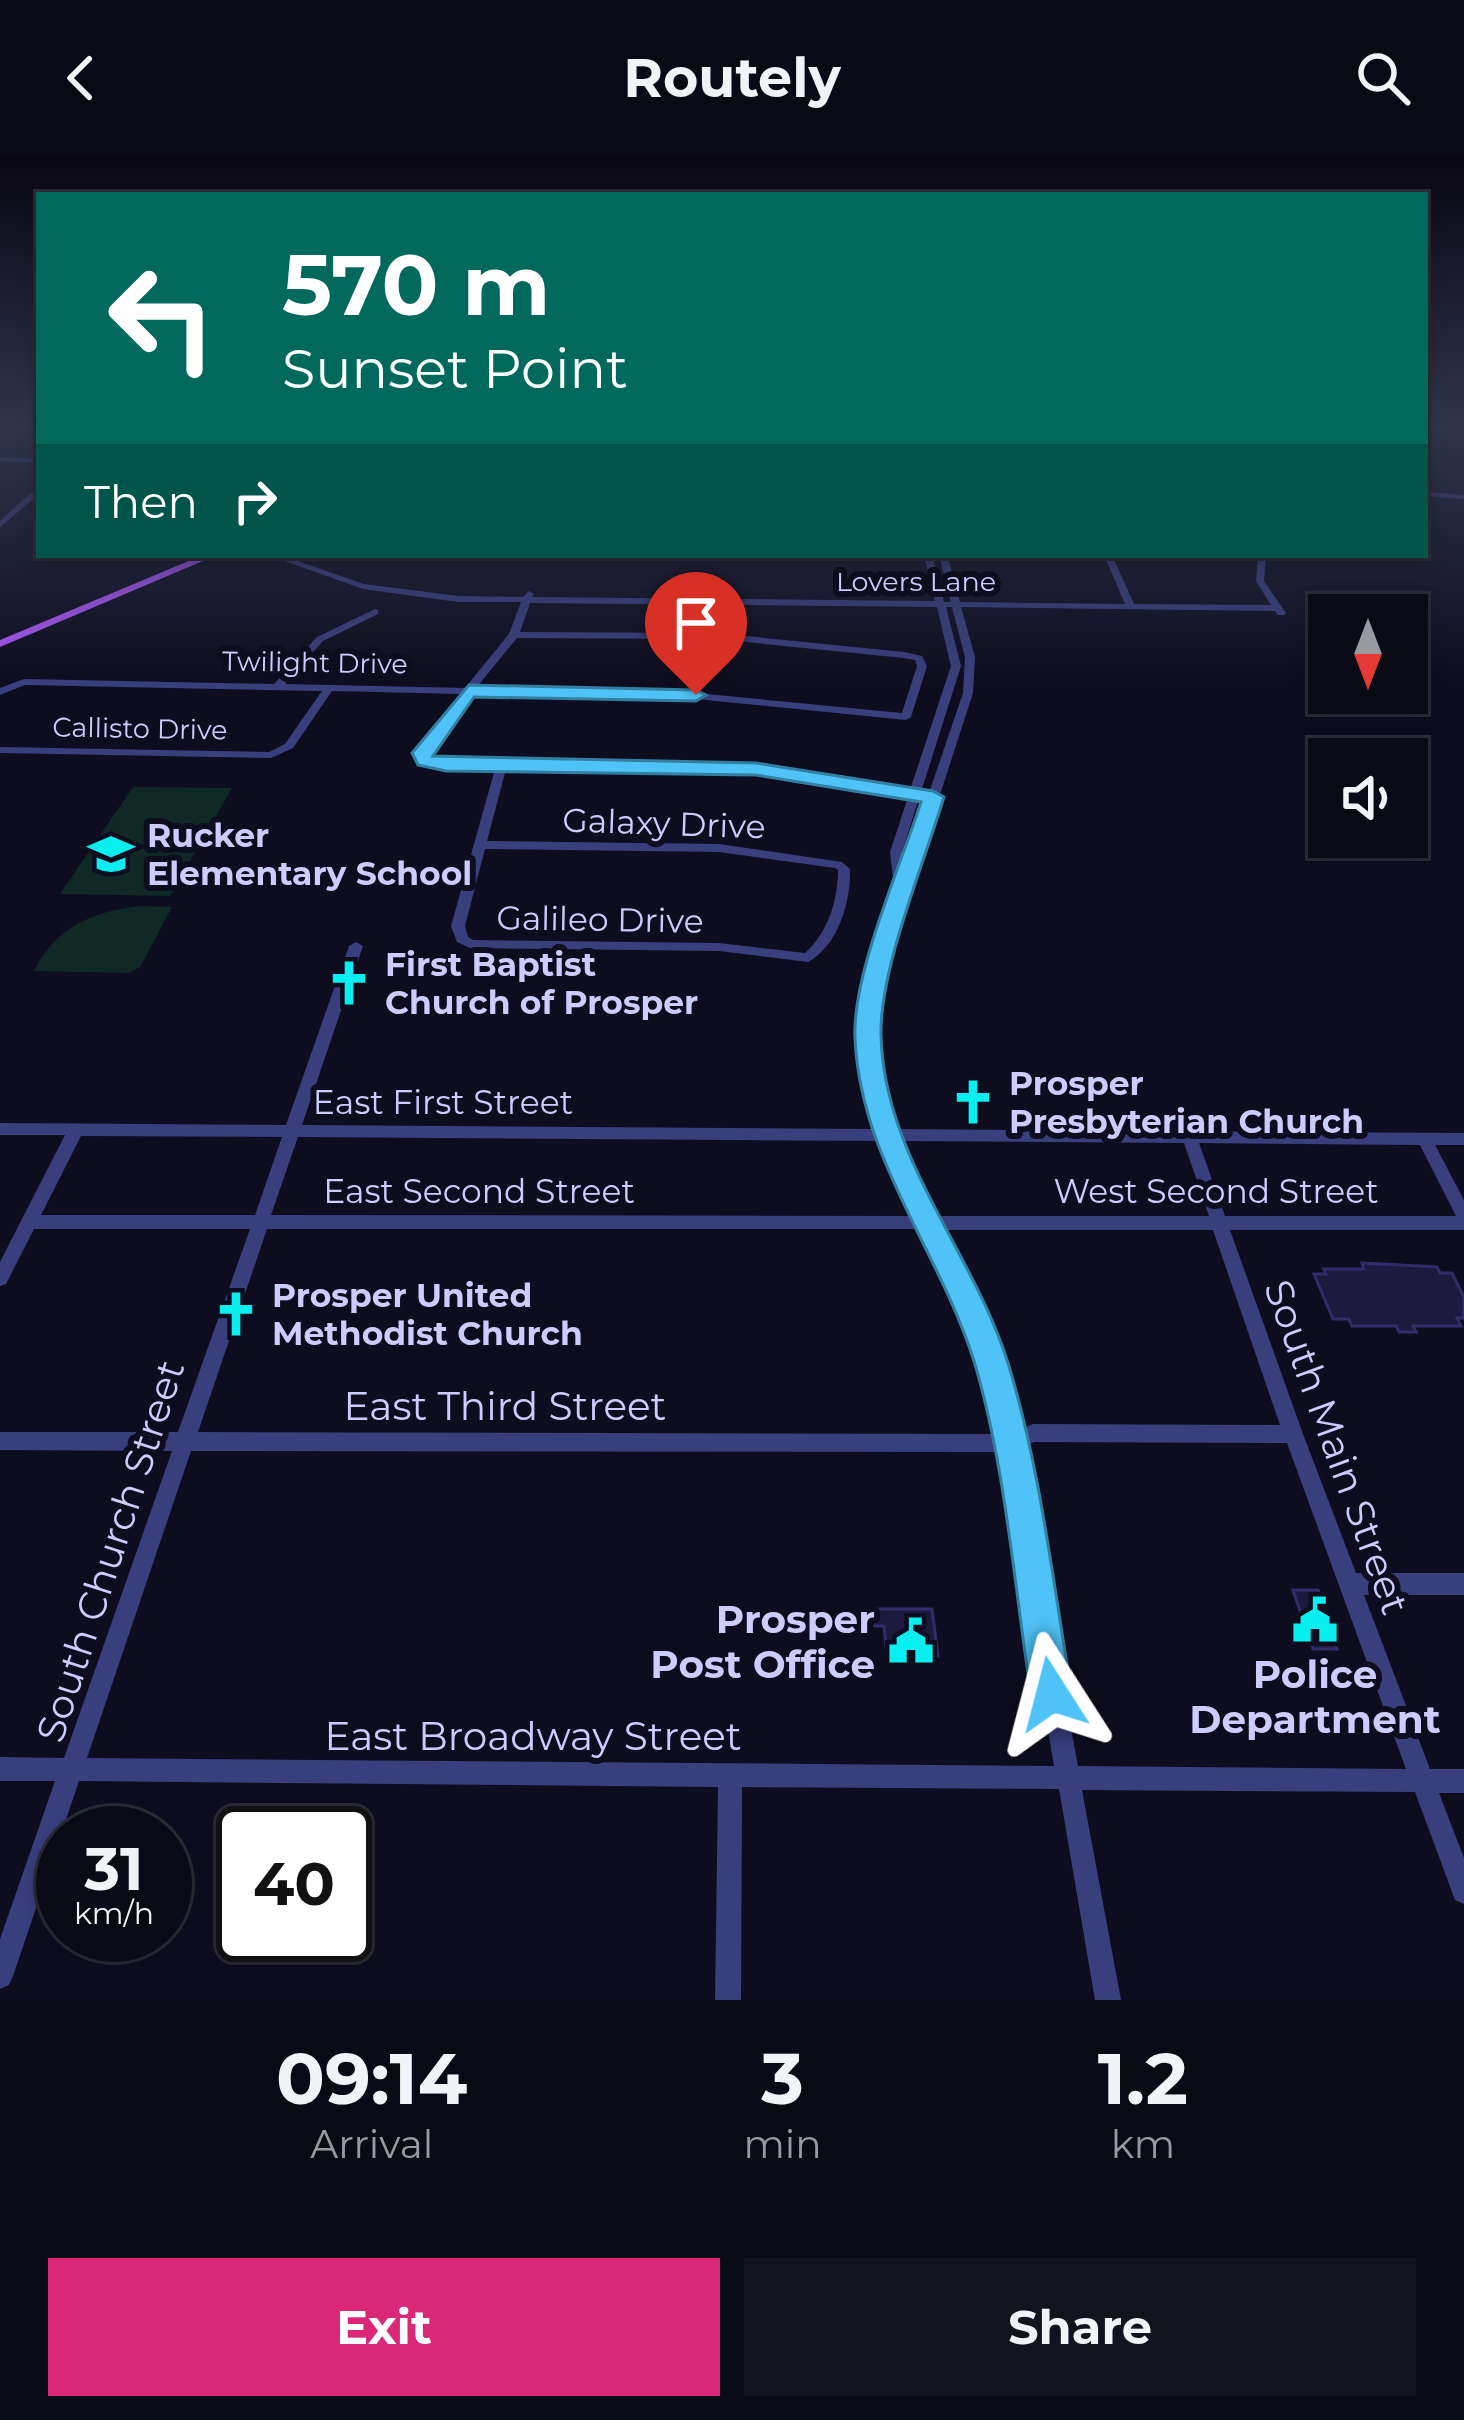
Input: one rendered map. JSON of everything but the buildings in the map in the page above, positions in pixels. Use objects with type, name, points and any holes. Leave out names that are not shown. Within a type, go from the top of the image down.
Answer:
[{"type":"main road","points":[[0,631],[179,558]]},
{"type":"main road","points":[[0,644],[205,558]]},
{"type":"street","name":"Lovers Lane","points":[[280,558],[340,580],[415,596],[1129,601],[1278,608],[1260,581],[1262,558]]},
{"type":"street","name":"Lovers Lane","points":[[306,558],[398,586],[528,597]]},
{"type":"street","points":[[902,896],[896,853],[953,686],[952,644],[929,558]]},
{"type":"street","points":[[944,558],[970,657],[968,693],[879,961],[868,1034],[886,1137],[979,1328],[1010,1442],[1108,2000]]},
{"type":"street","points":[[1109,558],[1129,601]]},
{"type":"street","points":[[528,597],[514,635],[430,738],[422,753],[425,760],[501,766],[756,769],[933,797]]},
{"type":"street","points":[[277,687],[320,639],[375,612]]},
{"type":"street","name":"Twilight Drive","points":[[5,689],[330,687],[696,695],[906,717],[922,666],[919,658],[716,636],[514,635]]},
{"type":"street","name":"Callisto Drive","points":[[0,750],[278,753],[330,687]]},
{"type":"street","points":[[480,845],[501,766]]},
{"type":"street","name":"Galaxy Drive","points":[[480,845],[719,848],[790,856],[844,869],[845,882],[820,950],[808,958]]},
{"type":"street","name":"Galileo Drive","points":[[480,845],[458,926],[462,939],[484,945],[719,947],[808,958]]},
{"type":"street","name":"South Church Street","points":[[0,1976],[75,1771],[181,1441],[356,946]]},
{"type":"street","name":"East First Street","points":[[0,1129],[1464,1139]]},
{"type":"street","points":[[0,1279],[75,1131]]},
{"type":"street","name":"South Main Street","points":[[1189,1136],[1293,1434],[1464,1892]]},
{"type":"street","points":[[1424,1138],[1464,1219]]},
{"type":"street","name":"West Second Street","points":[[927,1220],[1464,1219]]},
{"type":"street","name":"East Second Street","points":[[31,1222],[927,1220]]},
{"type":"street","name":"East Third Street","points":[[0,1441],[1010,1442],[1034,1433],[1293,1434]]},
{"type":"street","points":[[1349,1584],[1464,1584]]},
{"type":"street","name":"East Broadway Street","points":[[0,1769],[1464,1781]]},
{"type":"street","points":[[728,2000],[730,1774]]},
{"type":"green space","points":[[133,787],[232,788],[170,896],[60,894]]},
{"type":"green space","points":[[172,907],[140,967],[129,973],[34,971],[54,943],[78,924],[106,912]]},
{"type":"place","name":"Rucker Elementary School","points":[[111,854]]},
{"type":"place","name":"First Baptist Church of Prosper","points":[[349,983]]},
{"type":"place","name":"Prosper Presbyterian Church","points":[[973,1102]]},
{"type":"place","name":"Prosper United Methodist Church","points":[[236,1314]]},
{"type":"place","name":"Police Department","points":[[1315,1620]]},
{"type":"place","name":"Prosper Post Office","points":[[911,1641]]},
{"type":"route","points":[[696,695],[469,691],[422,753],[433,764],[446,765],[756,769],[933,797],[873,991],[868,1034],[875,1100],[893,1154],[954,1271],[990,1361],[1010,1442],[1052,1694]]}]
